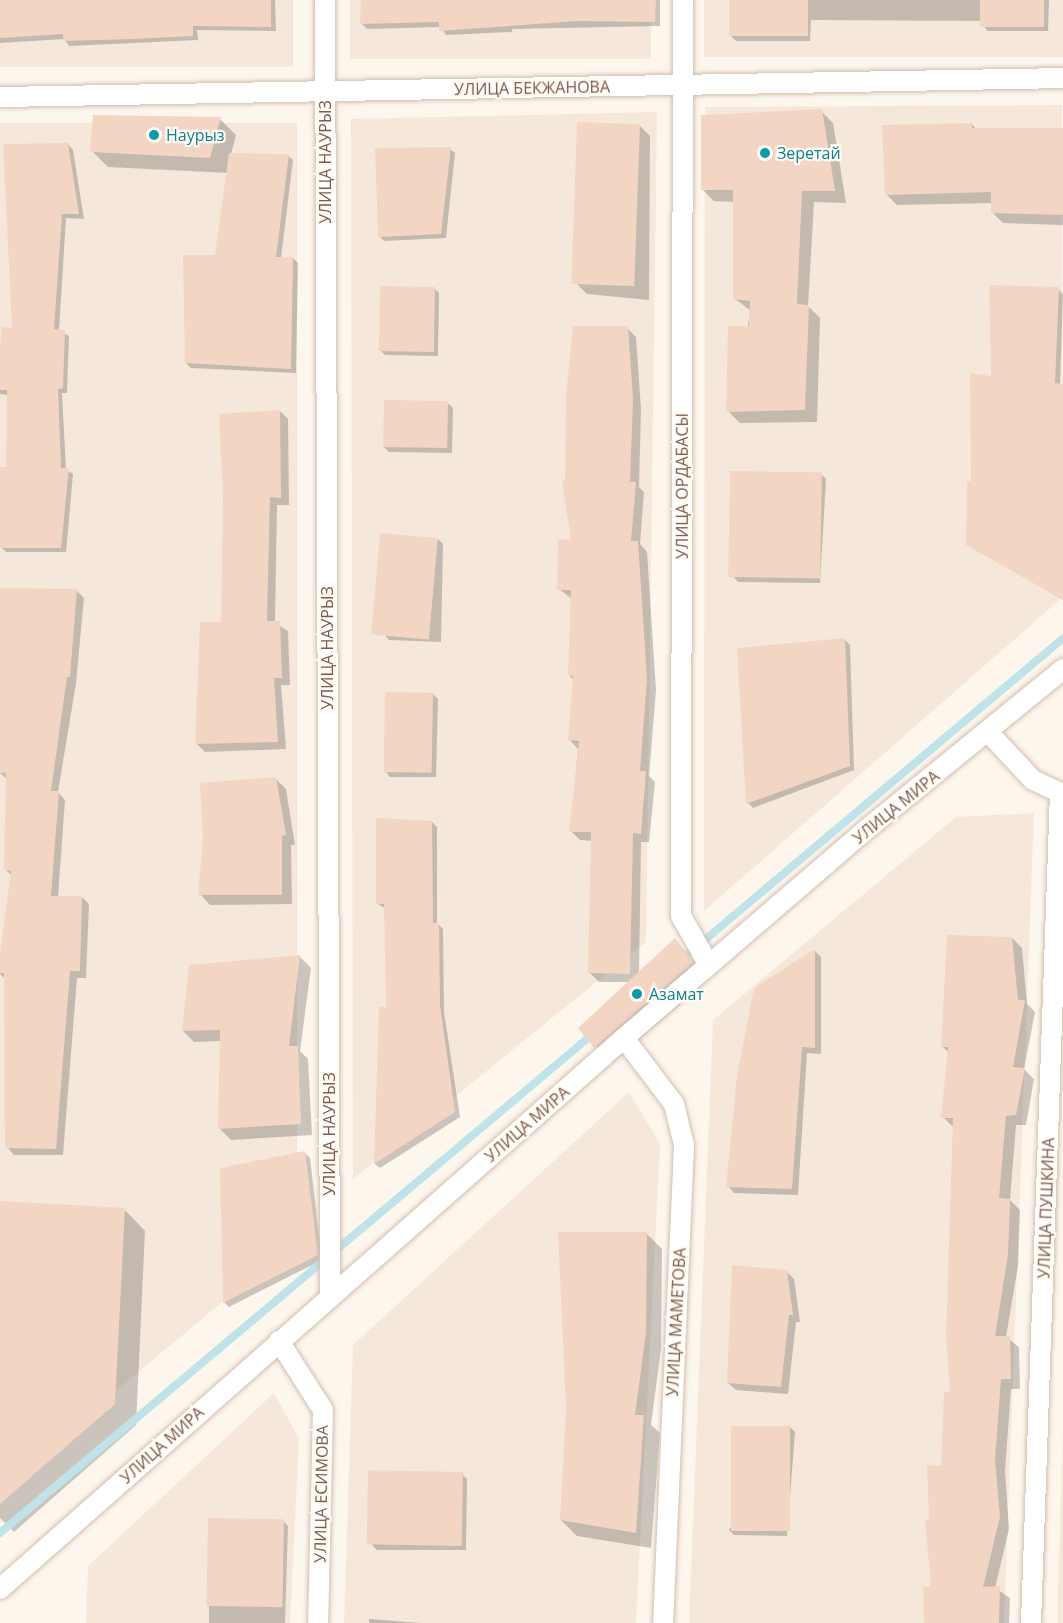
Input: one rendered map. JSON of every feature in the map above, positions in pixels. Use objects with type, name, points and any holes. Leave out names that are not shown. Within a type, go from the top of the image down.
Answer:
[{"type":"street","name":"УЛИЦА НАУРЫЗ","points":[[324,0],[330,1296]]},
{"type":"street","name":"УЛИЦА ОРДАБАСЫ","points":[[683,0],[681,916],[709,965]]},
{"type":"street","name":"УЛИЦА БЕКЖАНОВА","points":[[0,97],[1063,78]]},
{"type":"street","name":"УЛИЦА МИРА","points":[[0,1589],[624,1038],[872,825],[989,733],[1063,669]]},
{"type":"street","points":[[989,733],[1033,780],[1062,793]]},
{"type":"street","name":"УЛИЦА ПУШКИНА","points":[[1031,1623],[1062,793]]},
{"type":"street","name":"УЛИЦА МАМЕТОВА","points":[[624,1038],[674,1104],[684,1145],[663,1623]]},
{"type":"street","name":"УЛИЦА ЕСИМОВА","points":[[279,1341],[323,1410],[318,1623]]},
{"type":"shaded area","points":[[0,0],[293,0],[293,67],[0,67]]},
{"type":"shaded area","points":[[350,0],[651,0],[651,59],[350,59]]},
{"type":"shaded area","points":[[704,0],[1063,0],[1063,57],[704,57]]},
{"type":"shaded area","points":[[1062,105],[1063,597],[704,911],[705,107]]},
{"type":"shaded area","points":[[657,112],[646,942],[353,1179],[351,119]]},
{"type":"shaded area","points":[[0,123],[297,123],[297,1240],[0,1487]]},
{"type":"shaded area","points":[[1034,813],[1004,1623],[689,1623],[713,1020],[956,817]]},
{"type":"shaded area","points":[[629,1092],[660,1144],[636,1623],[344,1623],[353,1345]]},
{"type":"shaded area","points":[[274,1393],[299,1439],[290,1623],[86,1623],[88,1566]]},
{"type":"shaded area","points":[[1063,1429],[1063,1623],[1057,1623]]},
{"type":"building","points":[[0,0],[271,0],[271,27],[193,26],[193,36],[134,39],[63,41],[63,34],[0,38]]},
{"type":"building","points":[[361,0],[656,0],[655,22],[578,21],[439,31],[439,22],[360,24]]},
{"type":"building","points":[[729,0],[808,0],[808,36],[729,36]]},
{"type":"building","points":[[980,0],[1044,0],[1044,27],[980,27]]},
{"type":"building","points":[[822,109],[835,191],[802,191],[797,304],[809,305],[805,410],[726,412],[728,326],[749,326],[750,301],[733,299],[733,190],[701,190],[701,115]]},
{"type":"building","name":"Наурыз","points":[[93,115],[221,117],[210,158],[90,152]]},
{"type":"building","points":[[577,122],[640,124],[634,286],[571,284]]},
{"type":"building","points":[[972,123],[972,128],[1063,128],[1063,215],[991,213],[991,192],[885,195],[882,125]]},
{"type":"building","points":[[68,143],[79,214],[62,214],[54,329],[65,330],[63,388],[58,389],[61,468],[69,468],[61,548],[0,548],[0,467],[6,467],[7,390],[0,390],[0,345],[2,327],[12,328],[3,144]]},
{"type":"building","points":[[451,147],[441,234],[378,237],[375,148]]},
{"type":"building","points":[[229,153],[289,154],[276,257],[293,257],[291,369],[185,363],[183,255],[215,255]]},
{"type":"building","points":[[989,285],[1059,287],[1055,383],[1063,384],[1063,600],[966,545],[967,481],[971,481],[970,373],[991,376]]},
{"type":"building","points":[[380,286],[435,287],[434,352],[379,351]]},
{"type":"building","points":[[573,326],[628,326],[633,399],[630,482],[636,482],[631,541],[638,541],[647,680],[640,771],[646,771],[641,834],[633,833],[630,974],[588,973],[591,832],[569,832],[579,741],[568,740],[573,676],[568,675],[571,590],[557,590],[558,539],[571,540],[562,481],[565,481],[566,395]]},
{"type":"building","points":[[384,400],[448,401],[447,448],[383,447]]},
{"type":"building","points":[[280,410],[281,498],[270,497],[267,621],[280,621],[282,678],[274,678],[278,742],[195,744],[200,622],[221,622],[223,497],[219,414]]},
{"type":"building","points":[[730,471],[822,473],[820,579],[728,577]]},
{"type":"building","points":[[380,533],[438,538],[429,640],[371,635]]},
{"type":"building","points":[[0,588],[77,589],[70,677],[67,677],[51,791],[59,791],[51,896],[82,896],[80,971],[70,971],[56,1149],[5,1148],[4,973],[0,973],[0,953],[11,871],[4,870],[6,773],[0,773]]},
{"type":"building","points":[[845,638],[850,766],[746,804],[737,648]]},
{"type":"building","points":[[385,692],[433,693],[432,773],[384,772]]},
{"type":"building","points":[[276,777],[286,835],[282,836],[282,895],[198,895],[203,837],[200,783]]},
{"type":"building","points":[[376,818],[432,821],[433,923],[439,922],[440,1005],[455,1112],[374,1164],[379,1007],[386,1007],[384,904],[376,904]]},
{"type":"building","points":[[947,935],[1012,937],[1018,1000],[1025,1000],[1013,1067],[1025,1068],[1016,1115],[1006,1116],[999,1198],[1010,1199],[1008,1255],[995,1336],[1010,1336],[1011,1379],[1001,1379],[995,1460],[1000,1517],[983,1587],[1000,1586],[999,1623],[924,1623],[923,1587],[931,1587],[925,1520],[929,1520],[927,1465],[941,1466],[944,1392],[950,1392],[946,1337],[953,1118],[941,1118],[948,1047],[941,1047]]},
{"type":"building","name":"Азамат","points":[[675,938],[694,962],[594,1048],[578,1028]]},
{"type":"building","points":[[815,949],[815,1048],[802,1047],[792,1189],[726,1187],[737,1076],[754,988]]},
{"type":"building","points":[[300,955],[289,1046],[298,1046],[301,1124],[218,1129],[220,1030],[182,1031],[189,965]]},
{"type":"building","points":[[305,1151],[318,1255],[223,1303],[220,1168]]},
{"type":"building","points":[[0,1201],[125,1208],[115,1404],[0,1504]]},
{"type":"building","points":[[558,1232],[647,1232],[646,1332],[635,1415],[644,1415],[636,1533],[560,1520],[566,1408]]},
{"type":"building","points":[[732,1265],[787,1270],[793,1315],[789,1315],[781,1387],[727,1383]]},
{"type":"building","points":[[731,1426],[790,1426],[790,1531],[731,1531]]},
{"type":"building","points":[[368,1470],[463,1472],[462,1546],[367,1544]]},
{"type":"building","points":[[208,1518],[284,1519],[282,1607],[206,1606]]},
{"type":"waterway","points":[[681,960],[1063,638]]},
{"type":"waterway","points":[[0,1533],[594,1033]]},
{"type":"place","name":"Наурыз","points":[[154,135]]},
{"type":"place","name":"Зеретай","points":[[765,153]]},
{"type":"place","name":"Азамат","points":[[637,994]]}]
